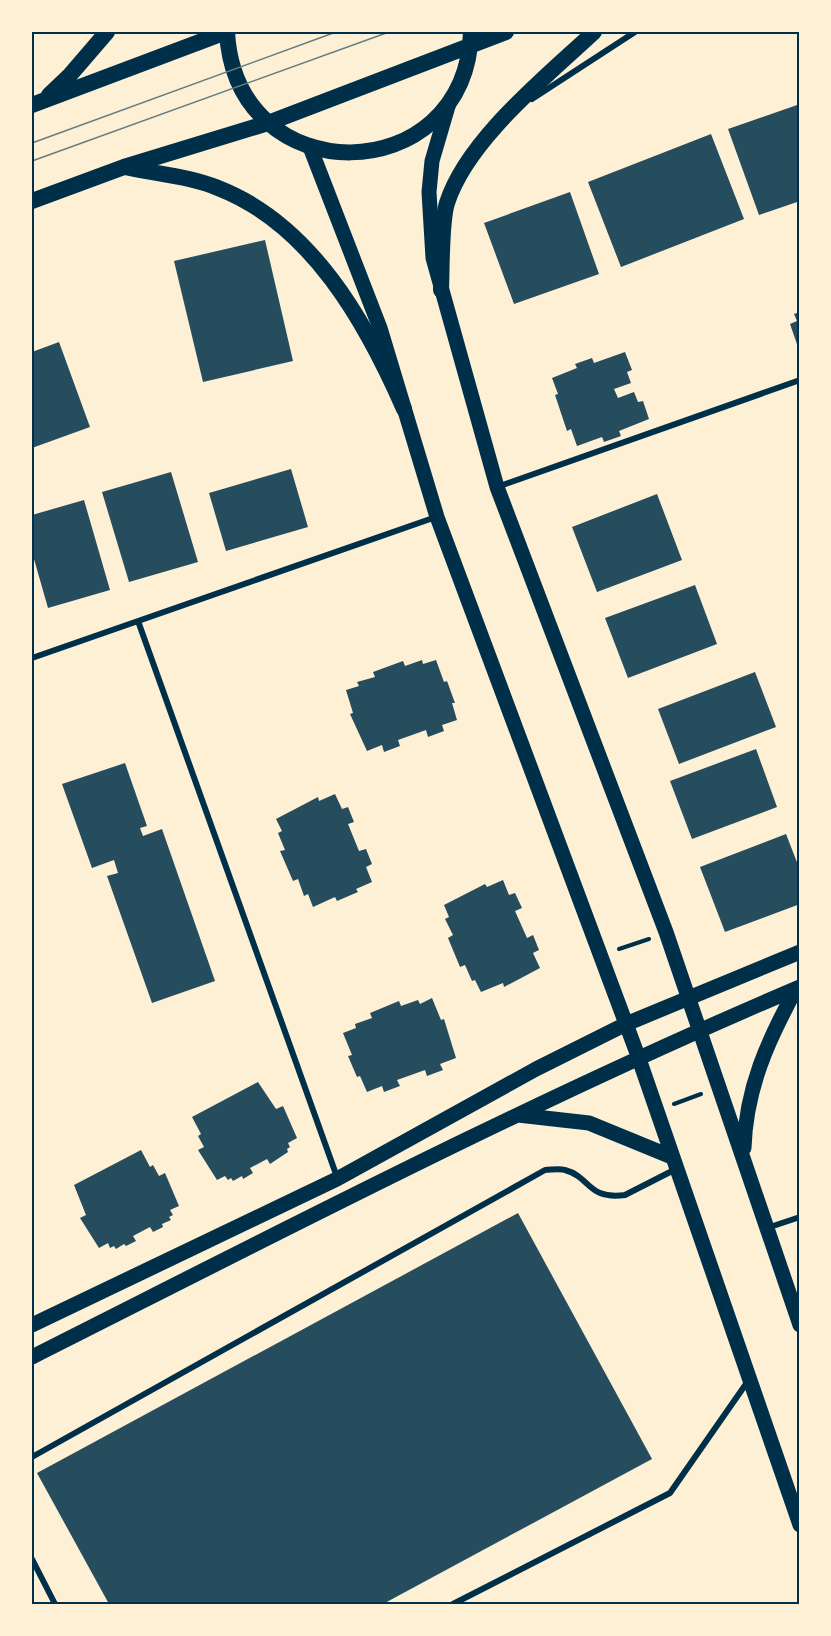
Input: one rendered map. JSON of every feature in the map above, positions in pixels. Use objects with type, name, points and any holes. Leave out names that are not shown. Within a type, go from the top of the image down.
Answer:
[{"type":"highway","points":[[36,104],[70,75],[107,32]]},
{"type":"highway","points":[[36,104],[226,32],[236,78],[246,97],[268,123],[285,135],[310,147],[343,153],[384,149],[420,131],[449,102],[460,84],[471,38]]},
{"type":"highway","points":[[32,201],[124,167],[268,123],[471,38],[506,32]]},
{"type":"highway","points":[[441,290],[447,204],[473,153],[509,114],[594,32]]},
{"type":"highway","points":[[124,167],[217,187],[242,198],[286,229],[330,278],[352,309],[376,349],[404,409]]},
{"type":"main road","points":[[449,102],[432,161],[429,225],[441,290],[497,487],[666,932],[800,1325]]},
{"type":"main road","points":[[310,147],[380,328],[437,517],[638,1056],[800,1525]]},
{"type":"main road","points":[[32,1325],[337,1179],[536,1069],[626,1024],[800,952]]},
{"type":"main road","points":[[32,1357],[515,1114],[638,1056],[798,988]]},
{"type":"main road","points":[[743,1157],[744,1128],[756,1072],[765,1048],[798,988]]},
{"type":"main road","points":[[515,1114],[589,1123],[674,1163]]},
{"type":"street","points":[[509,114],[635,32]]},
{"type":"street","points":[[497,487],[800,381]]},
{"type":"street","points":[[32,658],[437,517]]},
{"type":"street","points":[[138,621],[337,1179]]},
{"type":"street","points":[[32,1457],[545,1170],[565,1170],[597,1193],[616,1196],[634,1191],[674,1163]]},
{"type":"street","points":[[767,1228],[800,1216]]},
{"type":"street","points":[[453,1605],[670,1493],[750,1378]]},
{"type":"street","points":[[32,1559],[56,1605]]},
{"type":"path","points":[[601,955],[666,932]]},
{"type":"path","points":[[656,1110],[719,1087]]},
{"type":"building","points":[[800,104],[800,201],[759,215],[728,129]]},
{"type":"building","points":[[711,134],[744,219],[621,267],[588,182]]},
{"type":"building","points":[[570,192],[599,274],[514,304],[484,223]]},
{"type":"building","points":[[265,240],[293,361],[203,382],[174,261]]},
{"type":"building","points":[[800,312],[799,350],[790,324],[797,321],[794,314]]},
{"type":"building","points":[[59,342],[90,427],[32,448],[32,352]]},
{"type":"building","points":[[625,352],[632,370],[627,372],[631,383],[614,389],[618,398],[634,392],[638,402],[643,401],[649,419],[619,431],[621,436],[604,442],[602,437],[577,446],[571,429],[567,431],[552,378],[577,368],[575,364],[592,358],[594,363]]},
{"type":"building","points":[[291,469],[308,527],[226,551],[209,493]]},
{"type":"building","points":[[171,472],[198,562],[129,582],[102,492]]},
{"type":"building","points":[[657,494],[682,560],[597,592],[572,527]]},
{"type":"building","points":[[84,500],[110,590],[48,608],[32,552],[32,515]]},
{"type":"building","points":[[695,585],[717,644],[628,678],[605,618]]},
{"type":"building","points":[[422,660],[423,664],[436,660],[455,703],[452,703],[457,720],[442,725],[444,731],[428,737],[426,730],[398,740],[400,746],[384,752],[382,745],[367,751],[350,714],[353,713],[346,690],[359,686],[357,682],[375,677],[373,672],[403,661],[405,666]]},
{"type":"building","points":[[755,672],[776,727],[679,764],[658,709]]},
{"type":"building","points":[[756,749],[777,807],[692,839],[670,781]]},
{"type":"building","points":[[125,763],[147,826],[140,828],[143,836],[162,829],[215,981],[152,1003],[107,876],[118,873],[114,860],[92,868],[62,784]]},
{"type":"building","points":[[335,794],[342,809],[348,807],[354,822],[348,824],[359,851],[366,849],[372,864],[366,867],[372,882],[356,889],[358,892],[337,901],[335,897],[313,907],[308,894],[304,896],[298,879],[293,881],[280,851],[285,850],[278,833],[282,831],[276,819],[318,797],[319,801]]},
{"type":"building","points":[[786,834],[800,870],[800,904],[725,932],[700,867]]},
{"type":"building","points":[[503,880],[509,895],[515,893],[522,908],[515,911],[527,938],[533,935],[539,950],[533,953],[540,968],[504,987],[503,983],[481,992],[475,980],[472,981],[465,965],[460,967],[448,938],[453,935],[445,919],[449,917],[444,905],[485,884],[487,887]]},
{"type":"building","points":[[432,998],[441,1020],[444,1019],[456,1058],[440,1064],[443,1070],[427,1076],[425,1070],[397,1080],[400,1086],[384,1092],[382,1086],[367,1092],[360,1076],[357,1077],[348,1056],[352,1055],[343,1033],[356,1028],[355,1024],[372,1018],[370,1013],[399,1001],[401,1006],[418,1000],[420,1004]]},
{"type":"building","points":[[258,1082],[276,1109],[283,1106],[297,1138],[288,1143],[290,1147],[287,1149],[288,1152],[270,1164],[267,1159],[250,1168],[253,1173],[243,1179],[242,1176],[233,1181],[231,1178],[228,1180],[225,1176],[217,1180],[198,1150],[204,1147],[198,1136],[201,1134],[192,1117]]},
{"type":"building","points":[[141,1150],[150,1167],[153,1165],[159,1176],[165,1173],[179,1206],[170,1210],[173,1215],[169,1217],[171,1220],[162,1224],[163,1227],[153,1232],[150,1227],[133,1236],[136,1241],[126,1246],[124,1244],[116,1249],[114,1246],[110,1248],[108,1243],[99,1248],[80,1218],[86,1215],[74,1185]]},
{"type":"building","points":[[518,1213],[652,1459],[383,1604],[109,1604],[37,1473]]},
{"type":"tram line","points":[[32,143],[336,32]]},
{"type":"tram line","points":[[32,161],[389,32]]}]
